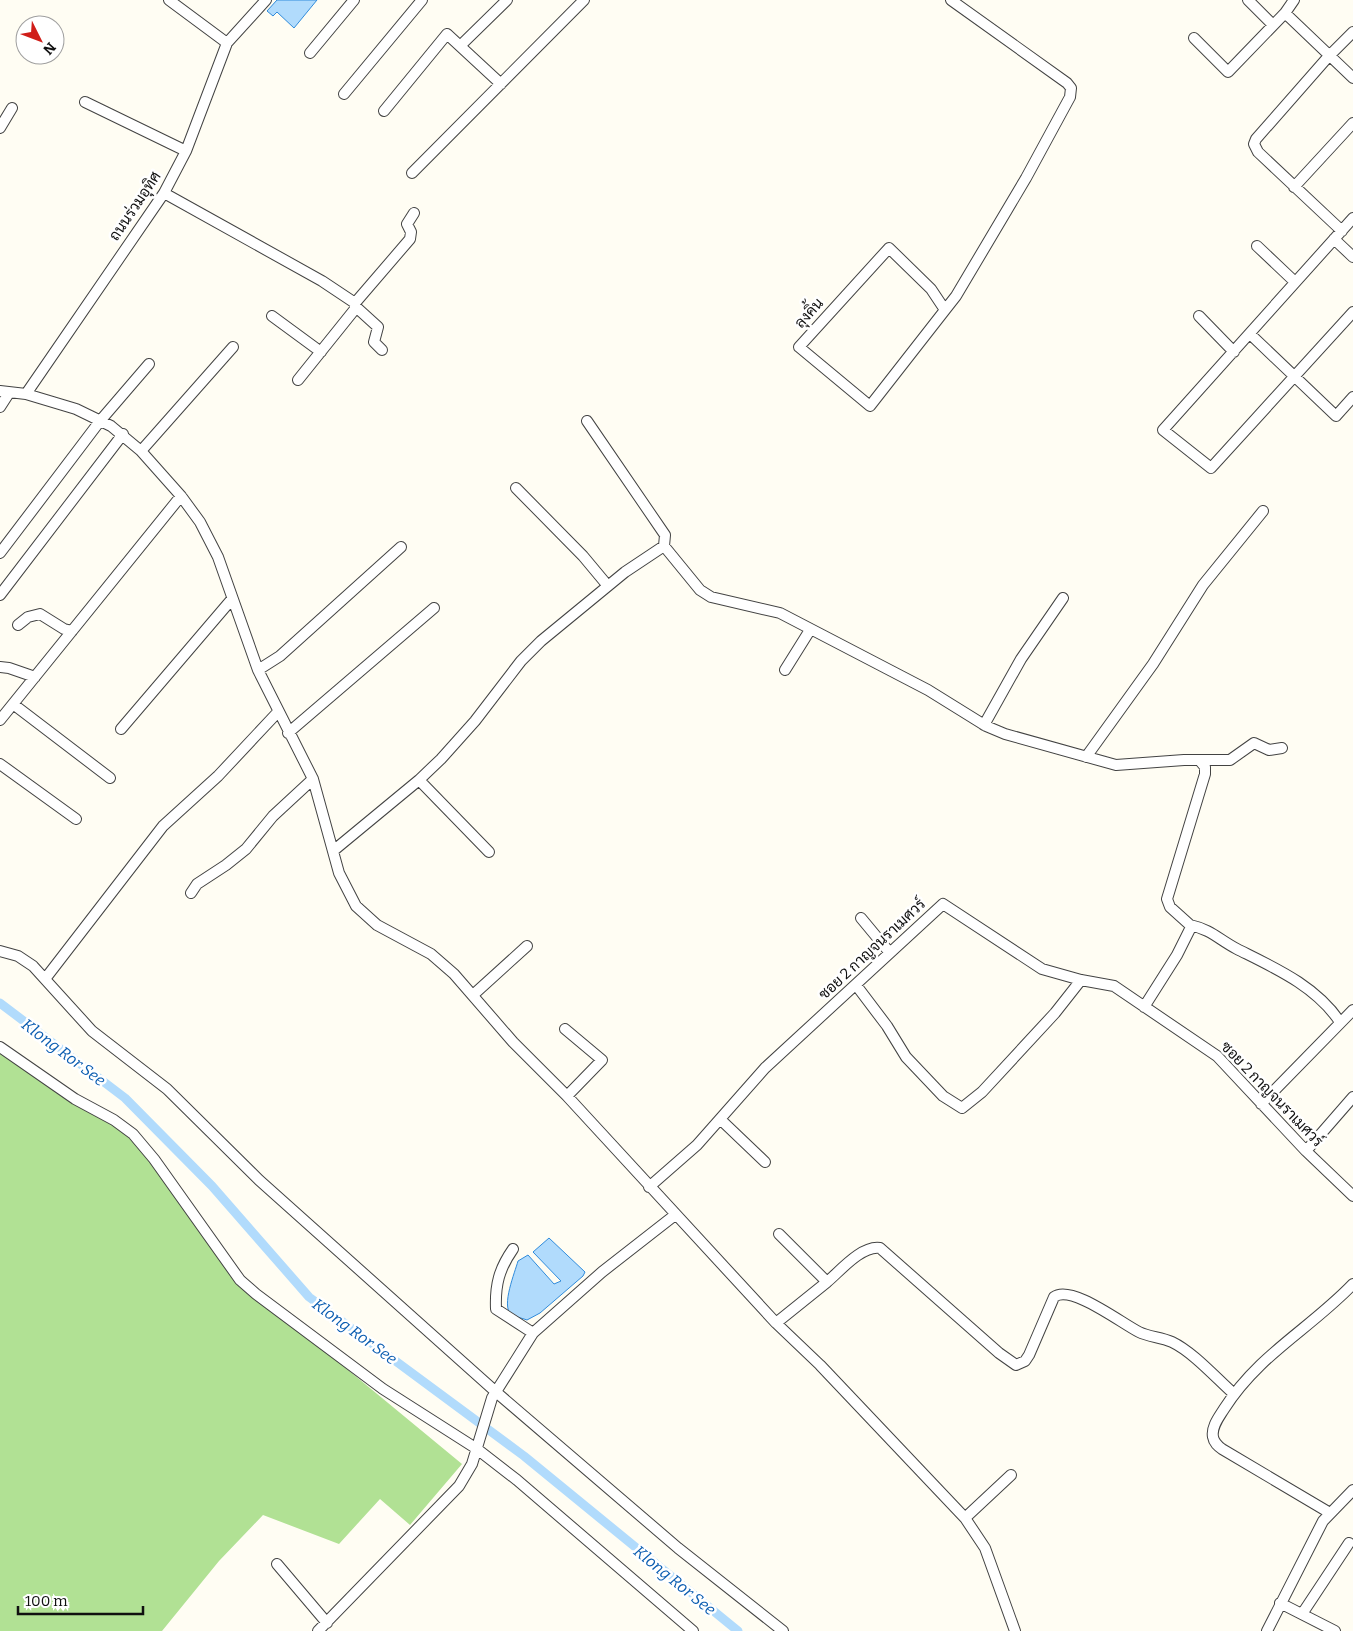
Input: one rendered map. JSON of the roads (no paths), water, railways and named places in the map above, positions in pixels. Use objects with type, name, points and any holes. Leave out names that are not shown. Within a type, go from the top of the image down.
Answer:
[{"type":"street","points":[[169,0],[227,43]]},
{"type":"street","name":"ถนนร่วมอุทิศ","points":[[26,394],[164,194],[186,151],[227,43],[266,0]]},
{"type":"street","points":[[310,53],[354,0]]},
{"type":"street","points":[[344,94],[422,0]]},
{"type":"street","points":[[460,46],[507,0]]},
{"type":"street","points":[[412,173],[584,0]]},
{"type":"street","name":"ลุงคิ้น","points":[[945,310],[931,289],[889,248],[799,347],[870,406],[945,310],[985,250],[1071,94],[1067,83],[950,0]]},
{"type":"street","points":[[1248,0],[1272,24]]},
{"type":"street","points":[[1194,38],[1228,72],[1272,24],[1285,13],[1294,0]]},
{"type":"street","points":[[1285,13],[1328,57],[1353,78]]},
{"type":"street","points":[[1342,231],[1258,152],[1254,142],[1328,57],[1353,32]]},
{"type":"street","points":[[384,111],[447,34],[501,84]]},
{"type":"street","points":[[85,102],[186,151]]},
{"type":"street","points":[[0,128],[12,108]]},
{"type":"street","points":[[1294,187],[1353,123]]},
{"type":"street","points":[[164,194],[322,281],[356,305],[377,326],[374,342],[382,350]]},
{"type":"street","points":[[298,380],[410,239],[411,232],[407,224],[414,213]]},
{"type":"street","points":[[1353,218],[1163,430],[1211,468],[1353,312]]},
{"type":"street","points":[[1334,239],[1353,257]]},
{"type":"street","points":[[1257,246],[1295,282]]},
{"type":"street","points":[[272,316],[321,352]]},
{"type":"street","points":[[1199,316],[1234,352]]},
{"type":"street","points":[[1250,334],[1336,416],[1353,397]]},
{"type":"street","points":[[141,451],[233,347]]},
{"type":"street","points":[[0,553],[100,420],[149,364]]},
{"type":"street","points":[[0,407],[4,392],[26,394],[76,409],[100,420],[123,434],[141,451],[181,496],[200,522],[214,549],[258,670],[277,713],[313,779],[345,888],[360,912],[377,925],[431,954],[473,995],[513,1042],[567,1096],[776,1323],[820,1364],[965,1518],[985,1548],[1012,1629]]},
{"type":"street","points":[[587,421],[665,535],[664,546],[700,590],[711,597],[780,614],[928,690],[984,725],[1028,741],[1110,764],[1126,766],[1184,760],[1233,760],[1254,743],[1269,750],[1282,748]]},
{"type":"street","points":[[0,595],[123,434]]},
{"type":"street","points":[[516,488],[583,556],[608,586]]},
{"type":"street","points":[[0,720],[181,496]]},
{"type":"street","points":[[1086,757],[1153,664],[1203,585],[1263,511]]},
{"type":"street","points":[[333,851],[419,780],[461,737],[531,651],[608,586],[644,558],[664,546]]},
{"type":"street","points":[[258,670],[287,650],[401,547]]},
{"type":"street","points":[[121,728],[232,598]]},
{"type":"street","points":[[984,725],[1002,690],[1063,598]]},
{"type":"street","points":[[288,733],[434,608]]},
{"type":"street","points":[[18,625],[32,615],[40,614],[64,629],[72,631]]},
{"type":"street","points":[[785,670],[810,630]]},
{"type":"street","points":[[0,667],[9,668],[35,677]]},
{"type":"street","points":[[13,704],[110,778]]},
{"type":"street","points":[[45,979],[163,826],[218,776],[277,713]]},
{"type":"street","points":[[1200,761],[1205,767],[1205,774],[1167,899],[1170,907],[1190,925],[1212,932],[1236,948],[1294,979],[1327,1005],[1340,1022]]},
{"type":"street","points":[[0,764],[76,819]]},
{"type":"street","points":[[191,893],[197,884],[246,849],[273,816],[313,779]]},
{"type":"street","points":[[419,780],[489,852]]},
{"type":"street","name":"ซอย 2 กาญจนราเมศวร์","points":[[649,1187],[698,1145],[765,1068],[943,904],[1042,969],[1081,980],[1114,986],[1217,1056],[1260,1104],[1353,1196]]},
{"type":"street","points":[[861,918],[890,953]]},
{"type":"street","points":[[1144,1006],[1177,955],[1189,933],[1190,925]]},
{"type":"street","points":[[473,995],[527,946]]},
{"type":"street","points":[[0,951],[23,959],[45,979],[92,1031],[167,1089],[259,1180],[494,1395],[678,1548],[784,1631]]},
{"type":"street","points":[[856,985],[887,1026],[906,1057],[943,1096],[962,1108],[982,1092],[1055,1013],[1081,980]]},
{"type":"street","points":[[1260,1104],[1353,1010]]},
{"type":"street","points":[[565,1028],[602,1060],[567,1096]]},
{"type":"street","points":[[0,1048],[75,1099],[114,1120],[133,1134],[154,1159],[240,1280],[256,1294],[383,1389],[478,1447],[693,1631]]},
{"type":"street","points":[[1306,1151],[1353,1097]]},
{"type":"street","points":[[720,1119],[765,1162]]},
{"type":"street","points":[[318,1631],[458,1486],[472,1464],[494,1395],[533,1332],[602,1272],[675,1215]]},
{"type":"street","points":[[779,1234],[827,1282]]},
{"type":"street","points":[[776,1323],[864,1252],[874,1247],[880,1248],[999,1353],[1016,1365],[1025,1361],[1029,1355],[1054,1297],[1058,1293],[1066,1293],[1140,1333],[1172,1342],[1234,1394]]},
{"type":"street","points":[[513,1249],[499,1272],[495,1292],[496,1309],[533,1332]]},
{"type":"street","points":[[1330,1512],[1226,1452],[1215,1442],[1213,1429],[1234,1394],[1275,1349],[1353,1284]]},
{"type":"street","points":[[965,1518],[1011,1475]]},
{"type":"street","points":[[1267,1631],[1311,1542],[1330,1512],[1353,1490]]},
{"type":"street","points":[[1302,1614],[1349,1543]]},
{"type":"street","points":[[277,1564],[327,1623]]},
{"type":"street","points":[[1280,1603],[1302,1614],[1322,1628],[1336,1631]]},
{"type":"water","points":[[277,0],[317,0],[294,28],[277,12],[273,16],[267,11]]},
{"type":"water","points":[[549,1238],[585,1272],[583,1276],[540,1313],[527,1320],[514,1316],[508,1310],[507,1304],[518,1261],[528,1255],[554,1284],[561,1281],[533,1252]]},
{"type":"waterway","name":"Klong Ror See","points":[[0,1003],[125,1098],[212,1186],[309,1297],[524,1456],[738,1631]]}]
